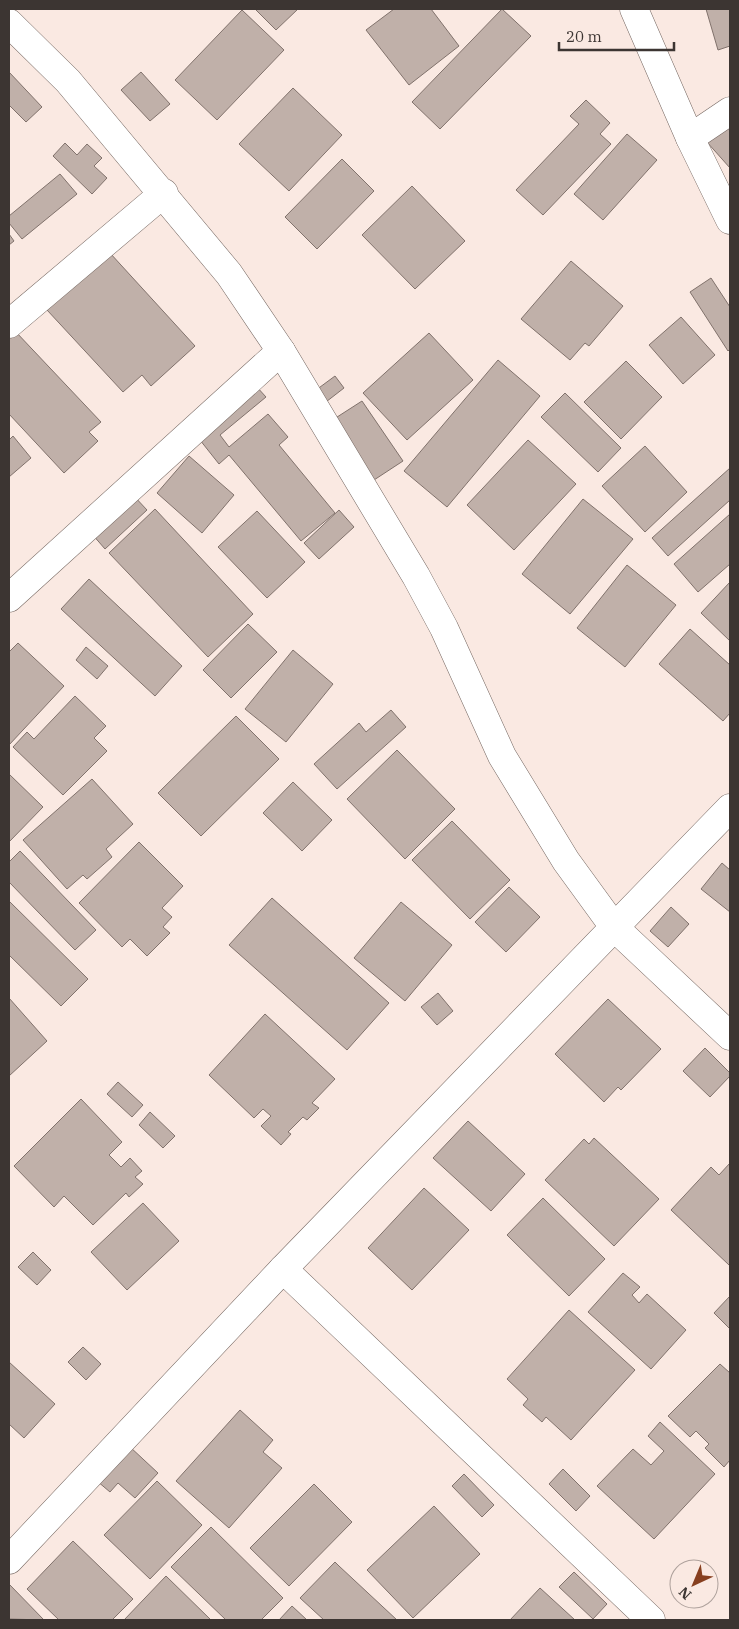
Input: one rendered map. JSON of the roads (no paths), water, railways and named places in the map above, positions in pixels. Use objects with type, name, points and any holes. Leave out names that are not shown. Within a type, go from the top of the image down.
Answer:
[{"type":"street","points":[[634,9],[690,138],[730,220]]},
{"type":"street","points":[[9,23],[68,82],[164,193],[229,274],[280,351],[416,576],[444,628],[502,756],[531,807],[566,861],[614,927],[730,1036]]},
{"type":"street","points":[[690,138],[730,111]]},
{"type":"street","points":[[9,324],[164,193]]},
{"type":"street","points":[[9,598],[280,351]]},
{"type":"street","points":[[9,1560],[282,1270],[730,808]]},
{"type":"street","points":[[282,1270],[651,1620]]}]
